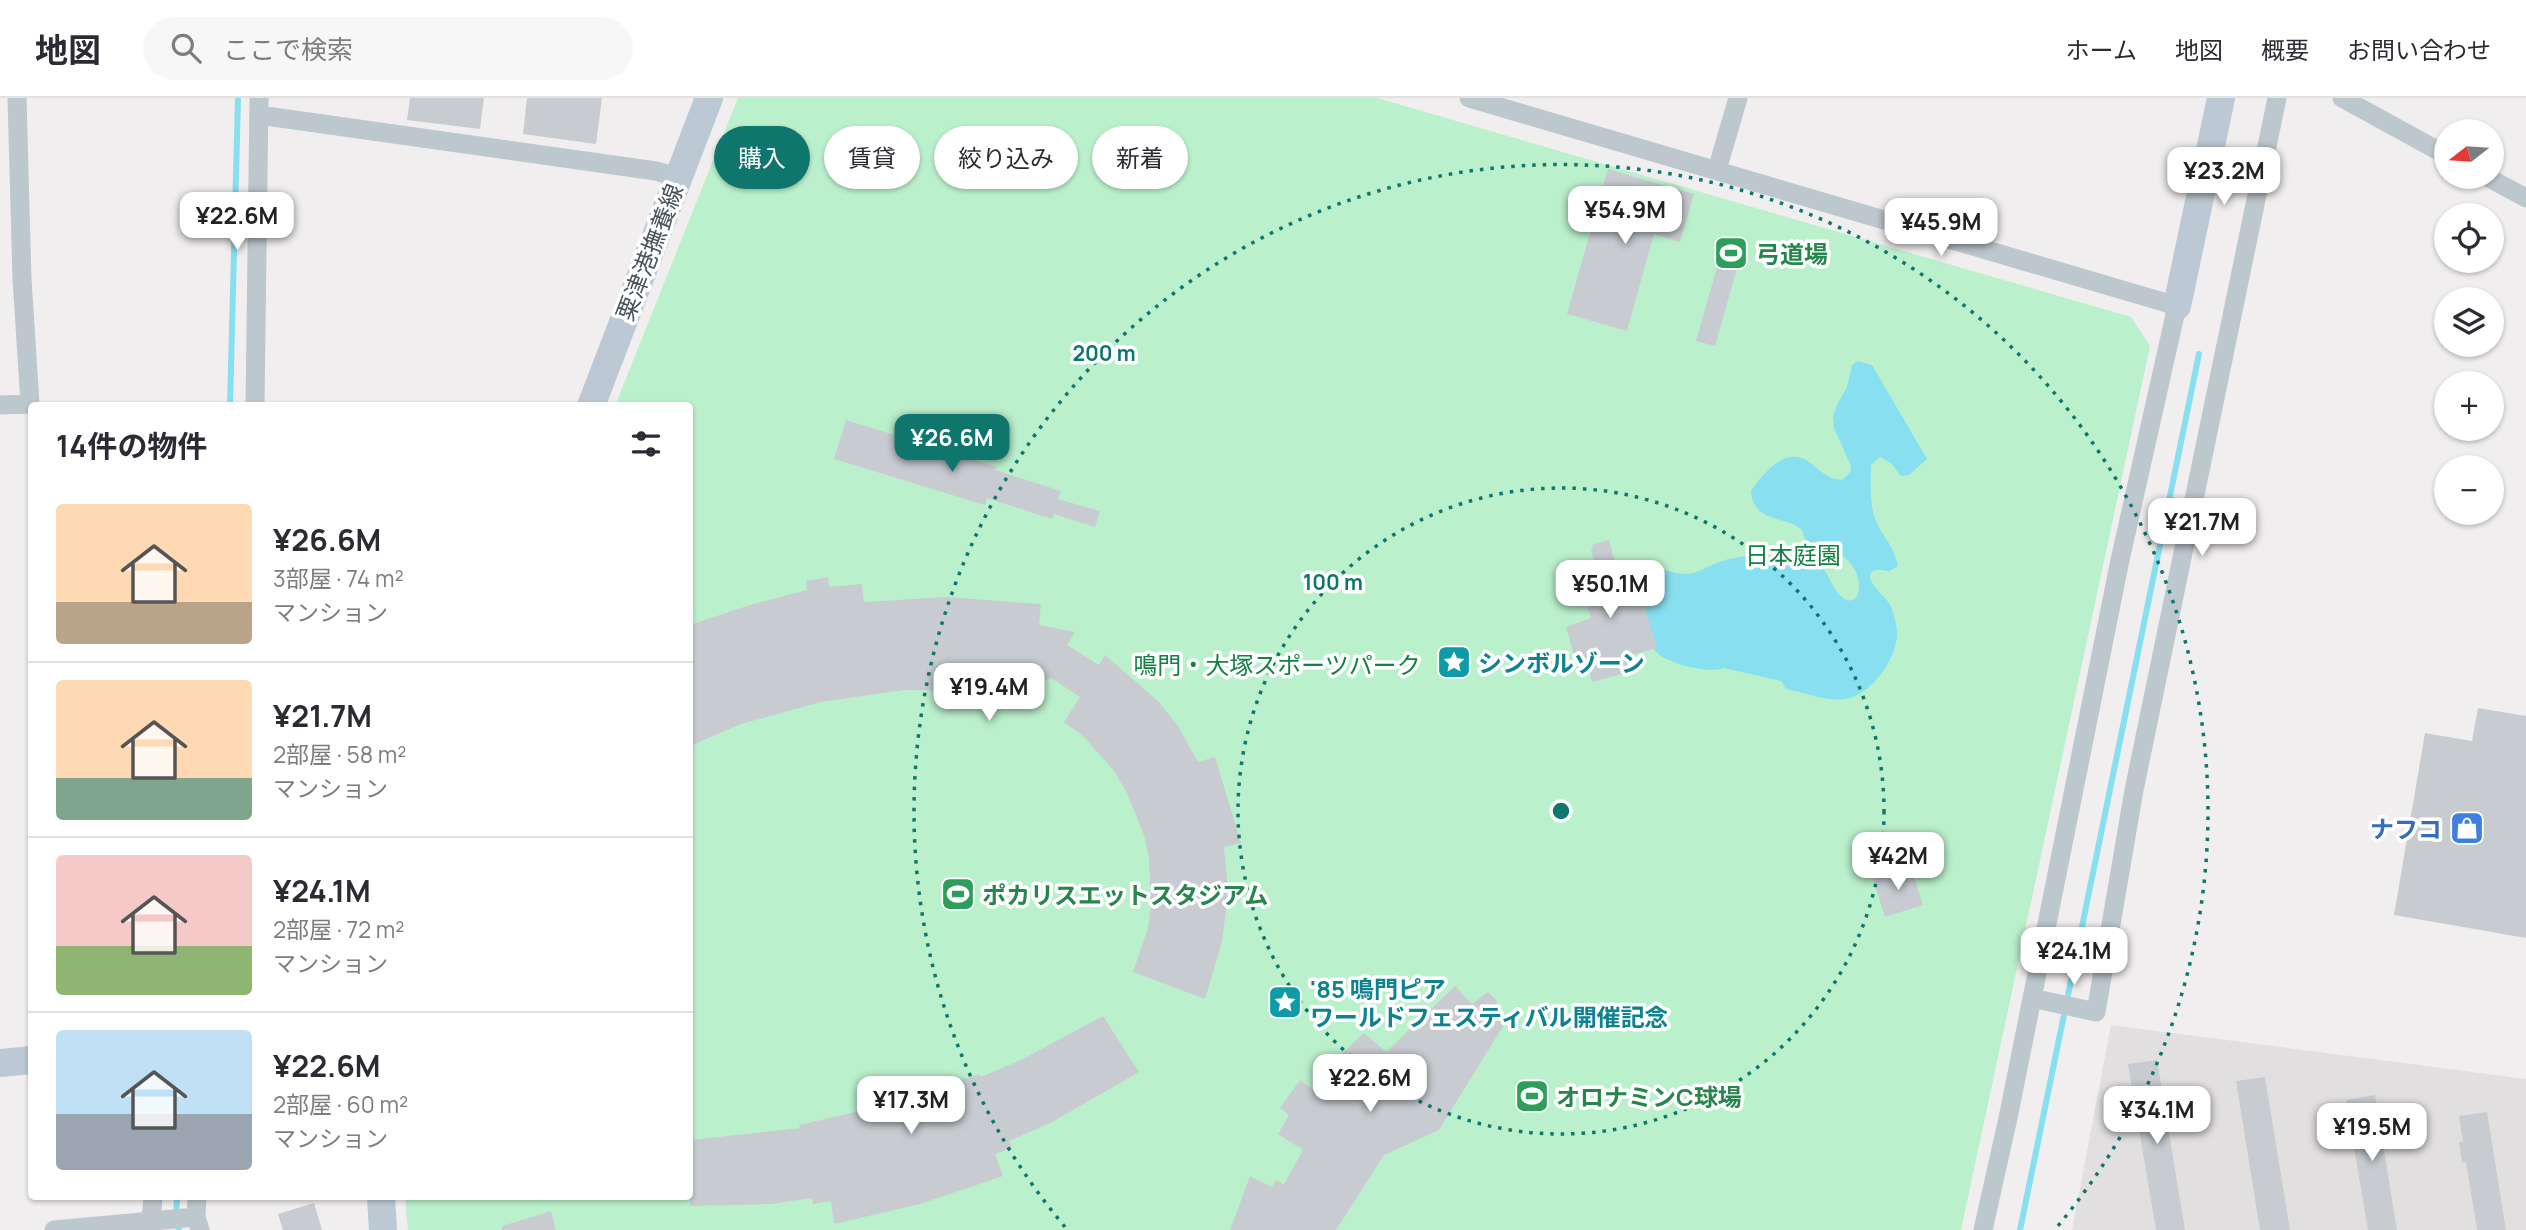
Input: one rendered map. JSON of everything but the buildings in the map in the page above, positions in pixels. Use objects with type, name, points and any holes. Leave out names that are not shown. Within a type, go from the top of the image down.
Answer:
[{"type":"main road","name":"粟津港撫養線","points":[[593,402],[709,98]]},
{"type":"main road","points":[[2177,306],[2221,98]]},
{"type":"main road","points":[[0,1063],[28,1060]]},
{"type":"main road","points":[[381,1200],[383,1230]]},
{"type":"street","points":[[17,98],[22,279],[30,402]]},
{"type":"street","points":[[1469,98],[2177,306],[2120,560],[2042,1000],[1983,1230]]},
{"type":"street","points":[[1717,170],[1738,98]]},
{"type":"street","points":[[2042,1000],[2096,1012],[2136,776],[2277,98]]},
{"type":"street","points":[[2342,98],[2434,148]]},
{"type":"street","points":[[254,402],[259,106],[656,171],[677,177]]},
{"type":"street","points":[[2504,186],[2526,198]]},
{"type":"street","points":[[0,405],[28,404]]},
{"type":"street","points":[[153,1200],[154,1223]]},
{"type":"street","points":[[54,1230],[195,1222],[197,1200]]},
{"type":"shaded area","points":[[2111,1025],[2526,1079],[2526,1230],[2072,1230]]},
{"type":"green space","name":"鳴門・大塚スポーツパーク","points":[[738,98],[1377,98],[2131,317],[2150,346],[1961,1230],[408,1230],[405,1200],[693,1200],[693,402],[617,402],[714,158],[714,189],[810,189],[810,126],[727,126]]},
{"type":"water","points":[[1858,361],[1872,365],[1927,459],[1909,475],[1901,476],[1891,463],[1880,457],[1871,465],[1872,508],[1898,566],[1889,571],[1875,570],[1870,577],[1875,588],[1890,605],[1896,624],[1895,647],[1884,670],[1866,690],[1856,696],[1831,699],[1786,689],[1781,681],[1724,668],[1709,670],[1689,667],[1656,652],[1645,619],[1645,608],[1649,599],[1646,584],[1651,571],[1687,574],[1729,559],[1754,555],[1794,556],[1804,549],[1802,530],[1763,513],[1753,501],[1751,491],[1768,470],[1783,459],[1792,457],[1809,462],[1832,478],[1842,480],[1850,473],[1851,466],[1834,428],[1833,416],[1847,387],[1852,365]],"holes":[[[1834,551],[1846,559],[1858,579],[1859,588],[1853,600],[1846,600],[1839,594],[1822,567],[1824,555]]]},
{"type":"waterway","points":[[230,402],[238,98]]},
{"type":"waterway","points":[[2020,1230],[2199,354]]},
{"type":"waterway","points":[[177,1200],[176,1220],[179,1230]]},
{"type":"place","name":"弓道場","points":[[1731,253]]},
{"type":"place","name":"シンボルゾーン","points":[[1454,662]]},
{"type":"place","name":"ナフコ","points":[[2467,828]]},
{"type":"place","name":"ポカリスエットスタジアム","points":[[958,894]]},
{"type":"place","name":"'85 鳴門ピア ワールドフェスティバル開催記念","points":[[1285,1002]]},
{"type":"place","name":"オロナミンC球場","points":[[1532,1096]]},
{"type":"park label","name":"日本庭園","points":[[1793,554]]}]
